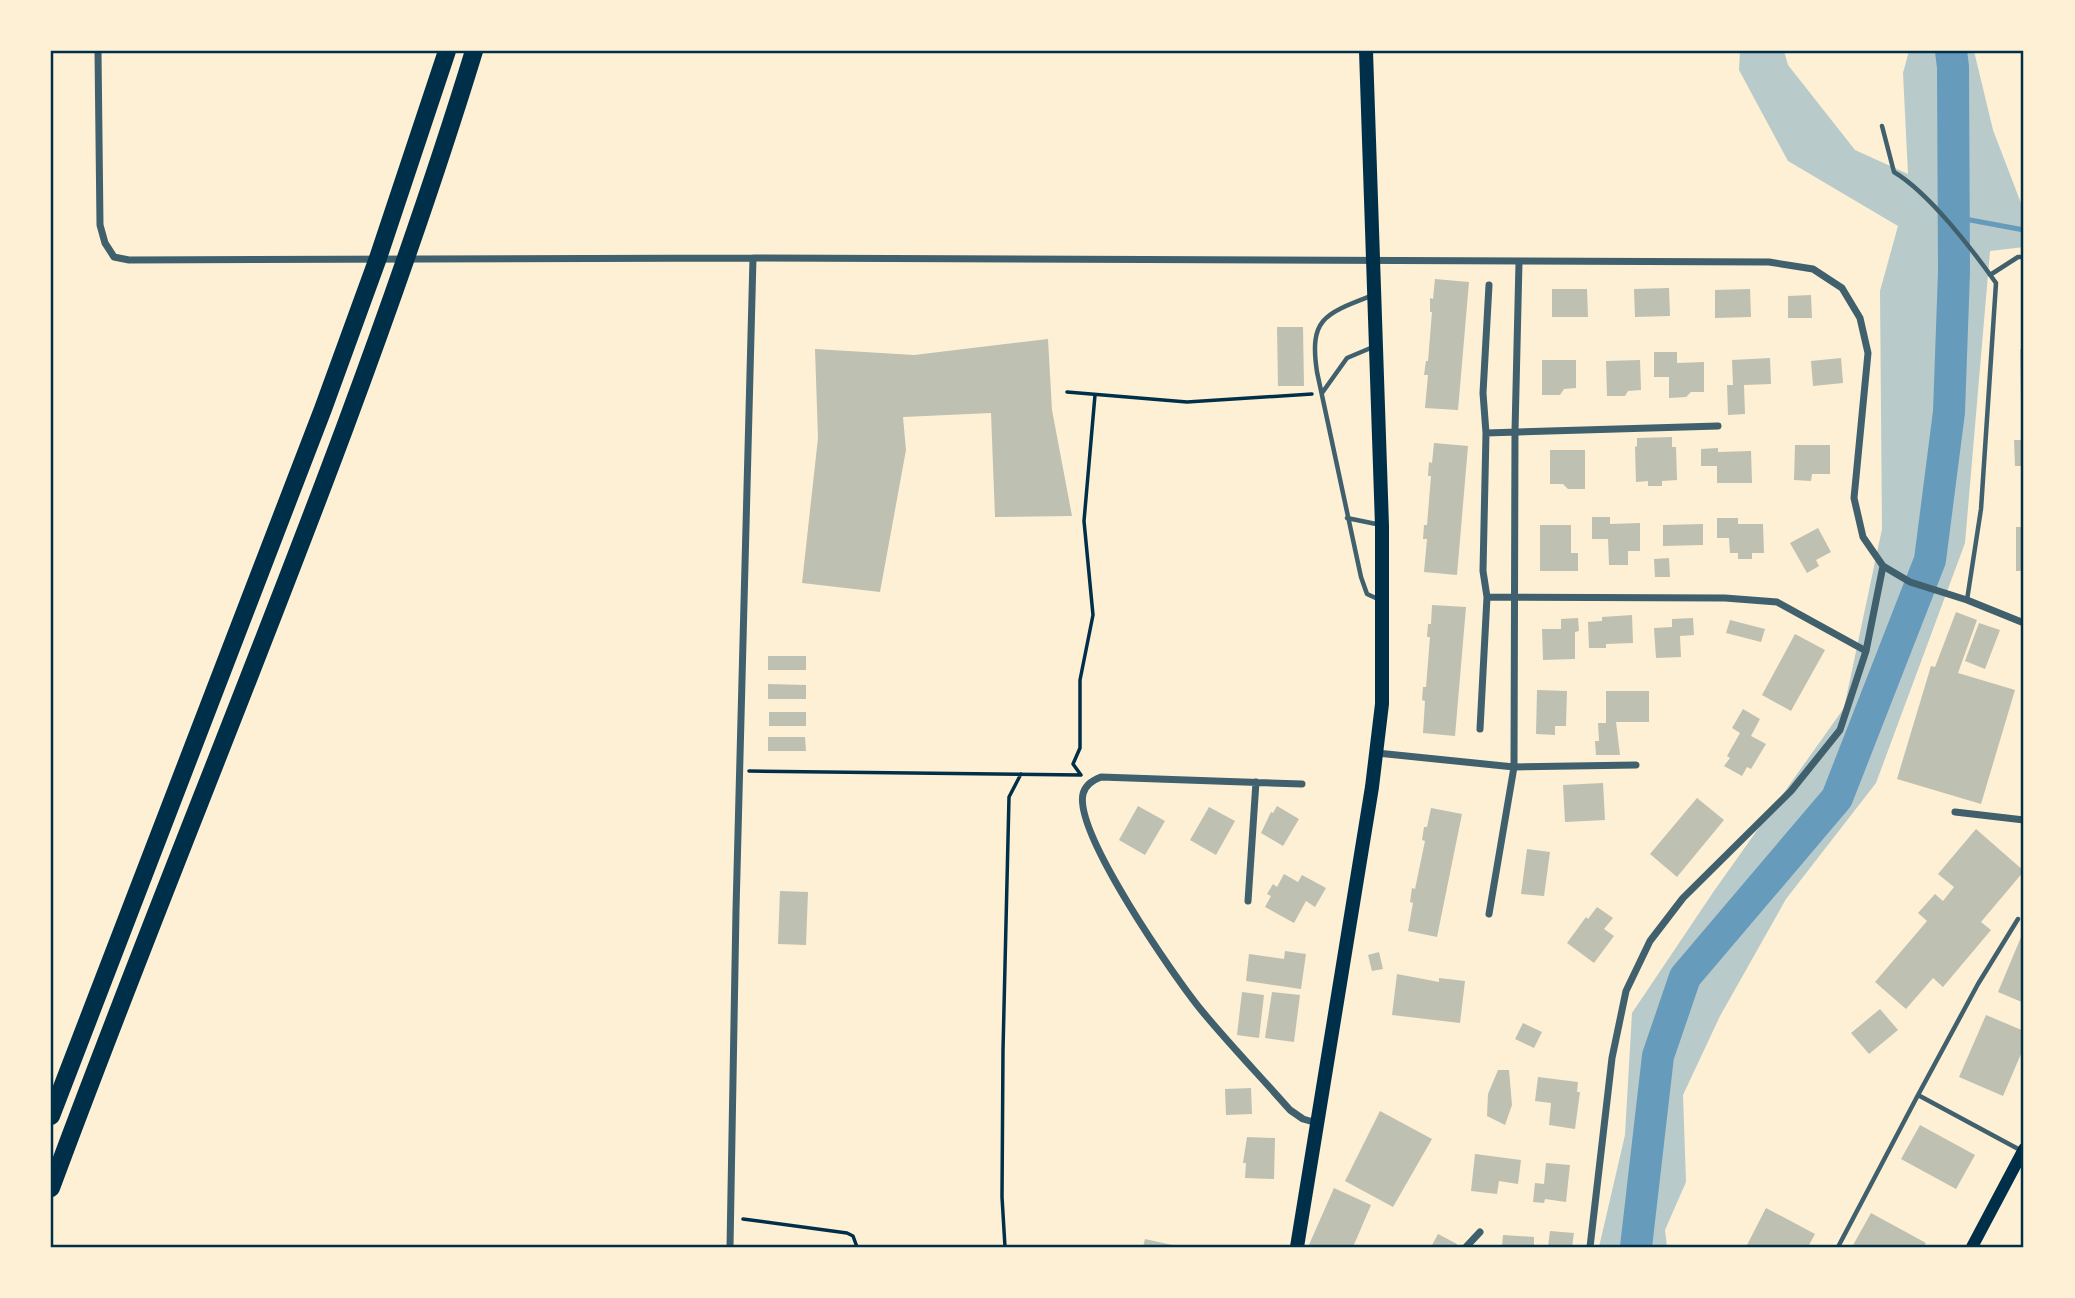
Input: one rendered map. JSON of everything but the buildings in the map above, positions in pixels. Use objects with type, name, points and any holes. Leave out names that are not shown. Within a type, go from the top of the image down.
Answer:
[{"type":"highway","points":[[51,1115],[323,409],[446,51]]},
{"type":"highway","points":[[51,1188],[347,419],[402,267],[474,51]]},
{"type":"main road","points":[[1297,1247],[1377,753],[1382,704],[1382,526],[1366,51]]},
{"type":"main road","points":[[1972,1247],[2023,1150]]},
{"type":"street","points":[[98,51],[100,225],[105,243],[114,257],[129,260],[1374,259],[1769,262],[1813,269],[1843,288],[1860,318],[1868,353],[1854,498],[1863,537],[1883,566],[1910,582],[1967,600],[2024,623]]},
{"type":"street","points":[[730,1247],[753,258]]},
{"type":"street","points":[[1489,914],[1514,766],[1515,432],[1520,262]]},
{"type":"street","points":[[1480,729],[1487,597],[1483,571],[1486,433],[1483,393],[1489,285]]},
{"type":"street","points":[[1486,433],[1718,426]]},
{"type":"street","points":[[1590,1247],[1612,1058],[1626,990],[1650,941],[1684,898],[1791,791],[1840,730],[1866,651],[1883,566]]},
{"type":"street","points":[[1487,597],[1725,598],[1777,602],[1866,651]]},
{"type":"street","points":[[1377,753],[1514,766],[1636,765]]},
{"type":"street","points":[[1302,784],[1108,777],[1095,779],[1088,785],[1083,792],[1083,806],[1101,855],[1117,887],[1165,962],[1200,1009],[1290,1110],[1303,1119],[1317,1123]]},
{"type":"street","points":[[1248,901],[1256,782]]},
{"type":"street","points":[[1955,812],[2024,820]]},
{"type":"street","points":[[1466,1247],[1480,1232]]},
{"type":"lane","points":[[1882,126],[1894,172],[1911,183],[1979,259],[1996,283],[1982,509],[1967,600]]},
{"type":"lane","points":[[1990,275],[2018,257],[2024,257]]},
{"type":"lane","points":[[1375,294],[1336,311],[1318,327],[1314,354],[1364,588],[1370,597],[1383,600]]},
{"type":"lane","points":[[1322,394],[1347,358],[1377,345]]},
{"type":"lane","points":[[1348,518],[1382,526]]},
{"type":"lane","points":[[1838,1247],[1978,984],[2018,919]]},
{"type":"lane","points":[[1918,1095],[2023,1150]]},
{"type":"path","points":[[1067,392],[1187,402],[1322,394]]},
{"type":"path","points":[[1088,785],[1073,764],[1080,748],[1080,680],[1093,615],[1084,521],[1095,395]]},
{"type":"path","points":[[740,771],[1081,775]]},
{"type":"path","points":[[1005,1247],[1002,1197],[1003,1049],[1009,797],[1021,775]]},
{"type":"path","points":[[730,1217],[847,1233],[853,1236],[857,1247]]},
{"type":"shaded area","points":[[1740,51],[1784,51],[1788,65],[1855,150],[1908,174],[1903,73],[1909,51],[1974,51],[1993,130],[2024,211],[2024,247],[1990,251],[1965,543],[1876,783],[1786,899],[1720,1016],[1683,1095],[1686,1182],[1665,1230],[1667,1247],[1599,1247],[1625,1135],[1632,1013],[1714,891],[1844,708],[1882,529],[1880,291],[1898,226],[1788,161],[1739,70]]},
{"type":"waterway","points":[[1636,1247],[1658,1056],[1685,977],[1837,798],[1930,560],[1949,412],[1954,272],[1951,51]]},
{"type":"waterway","points":[[1954,217],[2024,230]]}]
